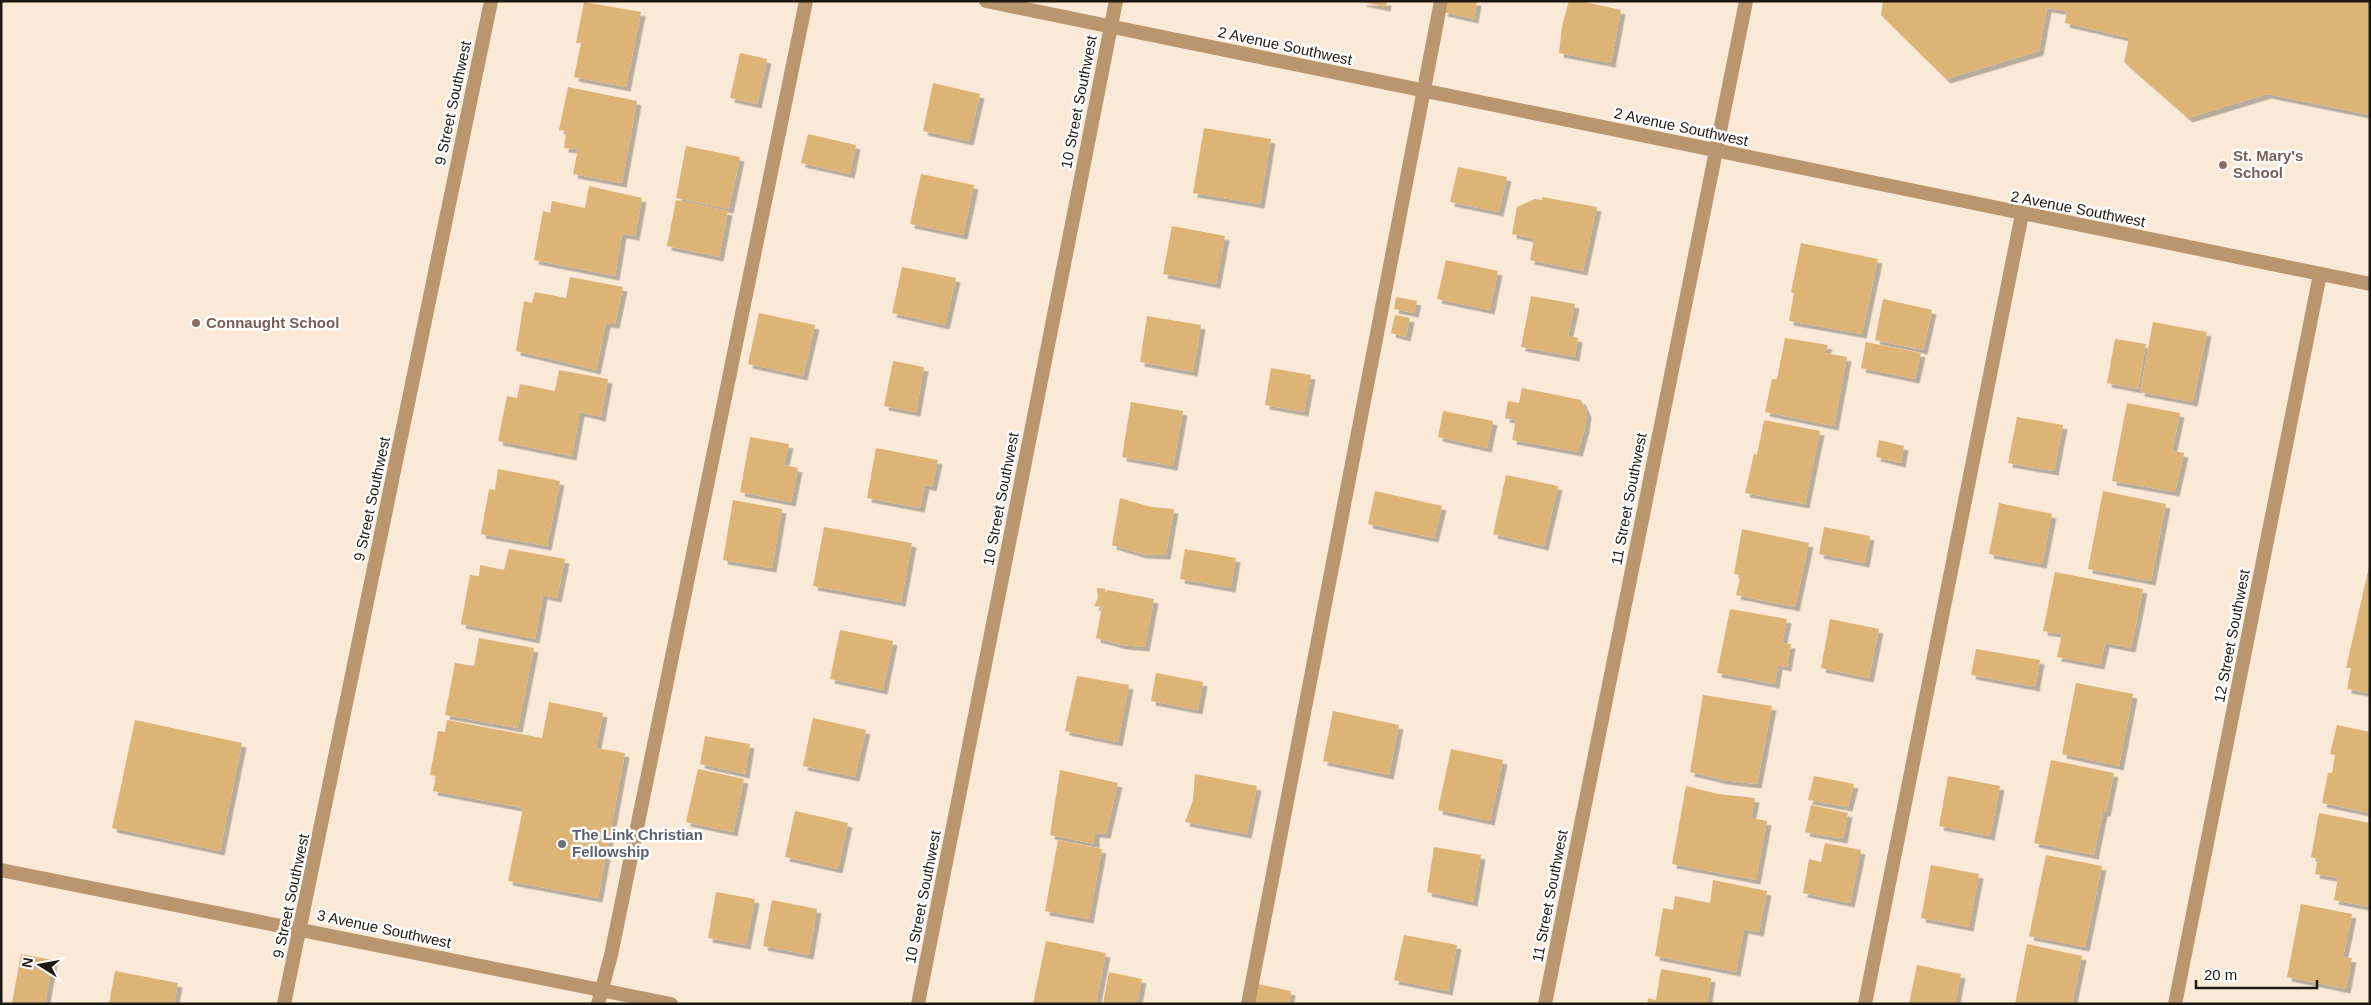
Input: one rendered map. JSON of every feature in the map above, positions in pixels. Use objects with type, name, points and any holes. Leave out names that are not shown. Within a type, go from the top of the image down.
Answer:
[{"type":"street","name":"9 Street Southwest","points":[[284,1004],[491,1]]},
{"type":"street","points":[[600,997],[611,955],[806,1]]},
{"type":"street","name":"2 Avenue Southwest","points":[[986,1],[2370,284]]},
{"type":"street","name":"10 Street Southwest","points":[[918,1004],[1116,1]]},
{"type":"street","points":[[1248,1004],[1440,1]]},
{"type":"street","name":"11 Street Southwest","points":[[1545,1004],[1746,1]]},
{"type":"street","points":[[1866,1004],[2022,214]]},
{"type":"street","name":"12 Street Southwest","points":[[2176,1004],[2320,274]]},
{"type":"street","name":"3 Avenue Southwest","points":[[2,874],[300,928],[600,997],[671,1004]]},
{"type":"building","points":[[1362,1],[1387,1],[1386,7]]},
{"type":"building","points":[[1446,1],[1477,1],[1474,19],[1443,12]]},
{"type":"building","points":[[1569,1],[1580,1],[1621,10],[1611,63],[1559,53],[1562,26]]},
{"type":"building","points":[[1883,1],[2370,1],[2370,115],[2267,94],[2188,118],[2124,62],[2129,38],[2065,23],[2067,11],[2047,8],[2039,51],[1946,79],[1881,15]]},
{"type":"building","points":[[584,2],[641,12],[626,87],[574,77],[581,43],[576,43]]},
{"type":"building","points":[[740,53],[767,59],[757,104],[730,98]]},
{"type":"building","points":[[933,83],[980,94],[969,141],[923,131]]},
{"type":"building","points":[[568,87],[637,101],[622,183],[573,174],[578,149],[564,148],[566,131],[559,130]]},
{"type":"building","points":[[1204,128],[1271,139],[1260,204],[1193,193]]},
{"type":"building","points":[[808,134],[856,145],[850,174],[801,163]]},
{"type":"building","points":[[686,146],[740,157],[729,209],[676,198]]},
{"type":"building","points":[[1458,167],[1507,177],[1499,212],[1450,202]]},
{"type":"building","points":[[921,174],[974,185],[963,235],[910,224]]},
{"type":"building","points":[[589,186],[642,198],[635,236],[622,234],[615,276],[534,260],[543,211],[550,213],[552,201],[585,208]]},
{"type":"building","points":[[1542,197],[1597,207],[1583,271],[1530,260],[1534,239],[1512,234],[1517,207],[1535,199],[1542,200]]},
{"type":"building","points":[[676,200],[728,211],[719,257],[667,246]]},
{"type":"building","points":[[1172,226],[1225,236],[1216,284],[1163,274]]},
{"type":"building","points":[[1801,243],[1878,259],[1862,334],[1789,321],[1794,293],[1791,292]]},
{"type":"building","points":[[1446,260],[1498,271],[1490,310],[1437,299]]},
{"type":"building","points":[[902,267],[956,278],[945,325],[892,313]]},
{"type":"building","points":[[570,277],[623,287],[615,324],[606,323],[596,370],[516,351],[524,301],[532,303],[535,292],[566,298]]},
{"type":"building","points":[[1531,296],[1575,304],[1568,336],[1578,338],[1575,357],[1521,347]]},
{"type":"building","points":[[1396,297],[1417,301],[1414,313],[1394,309]]},
{"type":"building","points":[[1883,299],[1932,310],[1923,350],[1875,340]]},
{"type":"building","points":[[759,313],[815,325],[803,376],[748,364]]},
{"type":"building","points":[[1395,315],[1410,318],[1406,337],[1391,333]]},
{"type":"building","points":[[1147,316],[1201,325],[1193,372],[1140,362]]},
{"type":"building","points":[[2153,322],[2207,332],[2193,402],[2140,392]]},
{"type":"building","points":[[1785,338],[1828,345],[1825,353],[1847,357],[1834,426],[1765,412],[1772,379],[1777,379]]},
{"type":"building","points":[[2115,339],[2146,344],[2138,389],[2107,383]]},
{"type":"building","points":[[1866,342],[1921,353],[1915,379],[1861,368]]},
{"type":"building","points":[[893,361],[924,367],[916,412],[884,406]]},
{"type":"building","points":[[1271,368],[1311,375],[1304,412],[1265,405]]},
{"type":"building","points":[[559,370],[608,379],[601,417],[580,412],[572,456],[498,441],[507,396],[517,398],[520,384],[555,391]]},
{"type":"building","points":[[1522,388],[1581,400],[1587,413],[1578,452],[1512,440],[1516,420],[1505,418],[1508,401],[1519,403]]},
{"type":"building","points":[[1131,402],[1183,411],[1173,466],[1122,457]]},
{"type":"building","points":[[2127,403],[2180,413],[2172,451],[2184,453],[2175,492],[2112,481]]},
{"type":"building","points":[[1443,411],[1493,421],[1487,448],[1438,437]]},
{"type":"building","points":[[2017,417],[2063,425],[2054,471],[2008,463]]},
{"type":"building","points":[[1764,420],[1820,431],[1805,504],[1745,493],[1754,454],[1757,455]]},
{"type":"building","points":[[750,437],[789,444],[784,465],[798,468],[791,502],[740,492]]},
{"type":"building","points":[[1879,440],[1904,446],[1901,463],[1876,457]]},
{"type":"building","points":[[876,448],[938,460],[932,487],[925,485],[920,508],[867,498]]},
{"type":"building","points":[[498,469],[560,481],[547,546],[481,534],[489,489],[495,490]]},
{"type":"building","points":[[1506,475],[1558,486],[1544,546],[1493,534]]},
{"type":"building","points":[[1375,491],[1442,506],[1434,538],[1368,524]]},
{"type":"building","points":[[2103,491],[2166,504],[2151,581],[2088,569]]},
{"type":"building","points":[[1120,498],[1151,507],[1174,509],[1166,555],[1142,554],[1112,545]]},
{"type":"building","points":[[733,500],[782,509],[772,568],[723,560]]},
{"type":"building","points":[[1999,503],[2052,514],[2042,564],[1989,554]]},
{"type":"building","points":[[824,527],[912,543],[901,602],[813,586]]},
{"type":"building","points":[[1824,527],[1870,536],[1865,563],[1819,554]]},
{"type":"building","points":[[1742,529],[1809,543],[1795,607],[1736,595],[1741,575],[1734,574]]},
{"type":"building","points":[[509,549],[565,559],[557,598],[543,595],[535,639],[461,624],[470,575],[479,576],[480,565],[504,570]]},
{"type":"building","points":[[1185,549],[1236,558],[1231,588],[1180,579]]},
{"type":"building","points":[[2369,567],[2370,693],[2347,689],[2351,668],[2346,668]]},
{"type":"building","points":[[2055,572],[2143,589],[2131,648],[2105,643],[2100,665],[2057,657],[2062,634],[2043,631]]},
{"type":"building","points":[[1097,588],[1105,589],[1106,594],[1107,590],[1154,599],[1145,647],[1122,645],[1096,638],[1102,607],[1094,606],[1098,598]]},
{"type":"building","points":[[1730,609],[1787,619],[1782,643],[1791,644],[1787,667],[1778,665],[1775,684],[1717,673]]},
{"type":"building","points":[[1830,619],[1879,629],[1869,678],[1821,668]]},
{"type":"building","points":[[840,630],[893,641],[883,690],[830,679]]},
{"type":"building","points":[[479,638],[534,648],[518,728],[445,715],[455,663],[474,666]]},
{"type":"building","points":[[1976,649],[2040,660],[2035,687],[1971,675]]},
{"type":"building","points":[[1156,673],[1203,682],[1198,710],[1151,701]]},
{"type":"building","points":[[1077,676],[1129,685],[1118,742],[1065,731]]},
{"type":"building","points":[[2076,683],[2133,694],[2119,766],[2062,754]]},
{"type":"building","points":[[1703,695],[1772,706],[1757,784],[1723,780],[1690,772]]},
{"type":"building","name":"The Link Christian Fellowship","points":[[549,702],[603,713],[596,748],[625,753],[598,898],[508,881],[523,808],[433,791],[436,776],[430,775],[438,731],[445,732],[447,720],[542,738]]},
{"type":"building","points":[[1333,711],[1399,725],[1389,775],[1323,761]]},
{"type":"building","points":[[813,718],[866,730],[855,777],[803,766]]},
{"type":"building","points":[[135,720],[242,743],[220,851],[112,828]]},
{"type":"building","points":[[2337,725],[2370,732],[2370,813],[2322,803],[2328,773],[2332,773],[2335,755],[2330,754]]},
{"type":"building","points":[[705,736],[750,744],[745,774],[700,764]]},
{"type":"building","points":[[1451,749],[1503,760],[1490,821],[1438,810]]},
{"type":"building","points":[[2051,760],[2114,773],[2094,855],[2034,843]]},
{"type":"building","points":[[698,769],[744,779],[733,832],[686,822]]},
{"type":"building","points":[[1060,770],[1118,783],[1106,834],[1095,833],[1095,844],[1050,835]]},
{"type":"building","points":[[1195,774],[1257,786],[1247,834],[1185,822],[1193,800]]},
{"type":"building","points":[[1814,776],[1854,784],[1848,807],[1808,800]]},
{"type":"building","points":[[1948,776],[2000,786],[1990,836],[1939,826]]},
{"type":"building","points":[[1686,786],[1718,794],[1755,798],[1751,818],[1767,821],[1756,880],[1672,864]]},
{"type":"building","points":[[1811,805],[1848,813],[1843,839],[1805,832]]},
{"type":"building","points":[[795,811],[848,823],[838,869],[785,857]]},
{"type":"building","points":[[2319,813],[2370,823],[2370,907],[2334,900],[2338,878],[2315,874],[2318,859],[2311,857]]},
{"type":"building","points":[[1058,840],[1102,849],[1089,919],[1045,911]]},
{"type":"building","points":[[1825,843],[1861,850],[1850,903],[1803,893],[1809,859],[1821,862]]},
{"type":"building","points":[[1434,847],[1481,855],[1473,902],[1427,892]]},
{"type":"building","points":[[2046,855],[2102,866],[2085,947],[2029,936]]},
{"type":"building","points":[[1931,865],[1979,874],[1969,927],[1921,918]]},
{"type":"building","points":[[1713,880],[1767,891],[1759,932],[1744,929],[1736,972],[1655,956],[1663,908],[1673,910],[1675,896],[1710,903]]},
{"type":"building","points":[[716,892],[755,899],[746,945],[708,938]]},
{"type":"building","points":[[772,900],[817,909],[809,955],[763,946]]},
{"type":"building","points":[[2301,904],[2352,914],[2343,957],[2352,958],[2346,989],[2287,977]]},
{"type":"building","points":[[1404,935],[1457,945],[1448,991],[1394,980]]},
{"type":"building","points":[[1046,941],[1106,953],[1096,1004],[1033,1004]]},
{"type":"building","points":[[2027,944],[2082,956],[2072,1004],[2015,1004]]},
{"type":"building","points":[[21,954],[53,960],[45,1004],[12,1003]]},
{"type":"building","points":[[1917,965],[1961,974],[1955,1004],[1909,1004]]},
{"type":"building","points":[[1661,969],[1711,978],[1707,1004],[1647,1004],[1648,998],[1656,1000]]},
{"type":"building","points":[[115,971],[178,983],[174,1004],[109,1004]]},
{"type":"building","points":[[1109,972],[1142,979],[1137,1004],[1103,1004]]},
{"type":"building","points":[[1258,984],[1291,991],[1289,1004],[1254,1004]]},
{"type":"place","name":"St. Mary's School","points":[[2223,165]]},
{"type":"place","name":"Connaught School","points":[[196,323]]},
{"type":"place","name":"The Link Christian Fellowship","points":[[562,844]]}]
